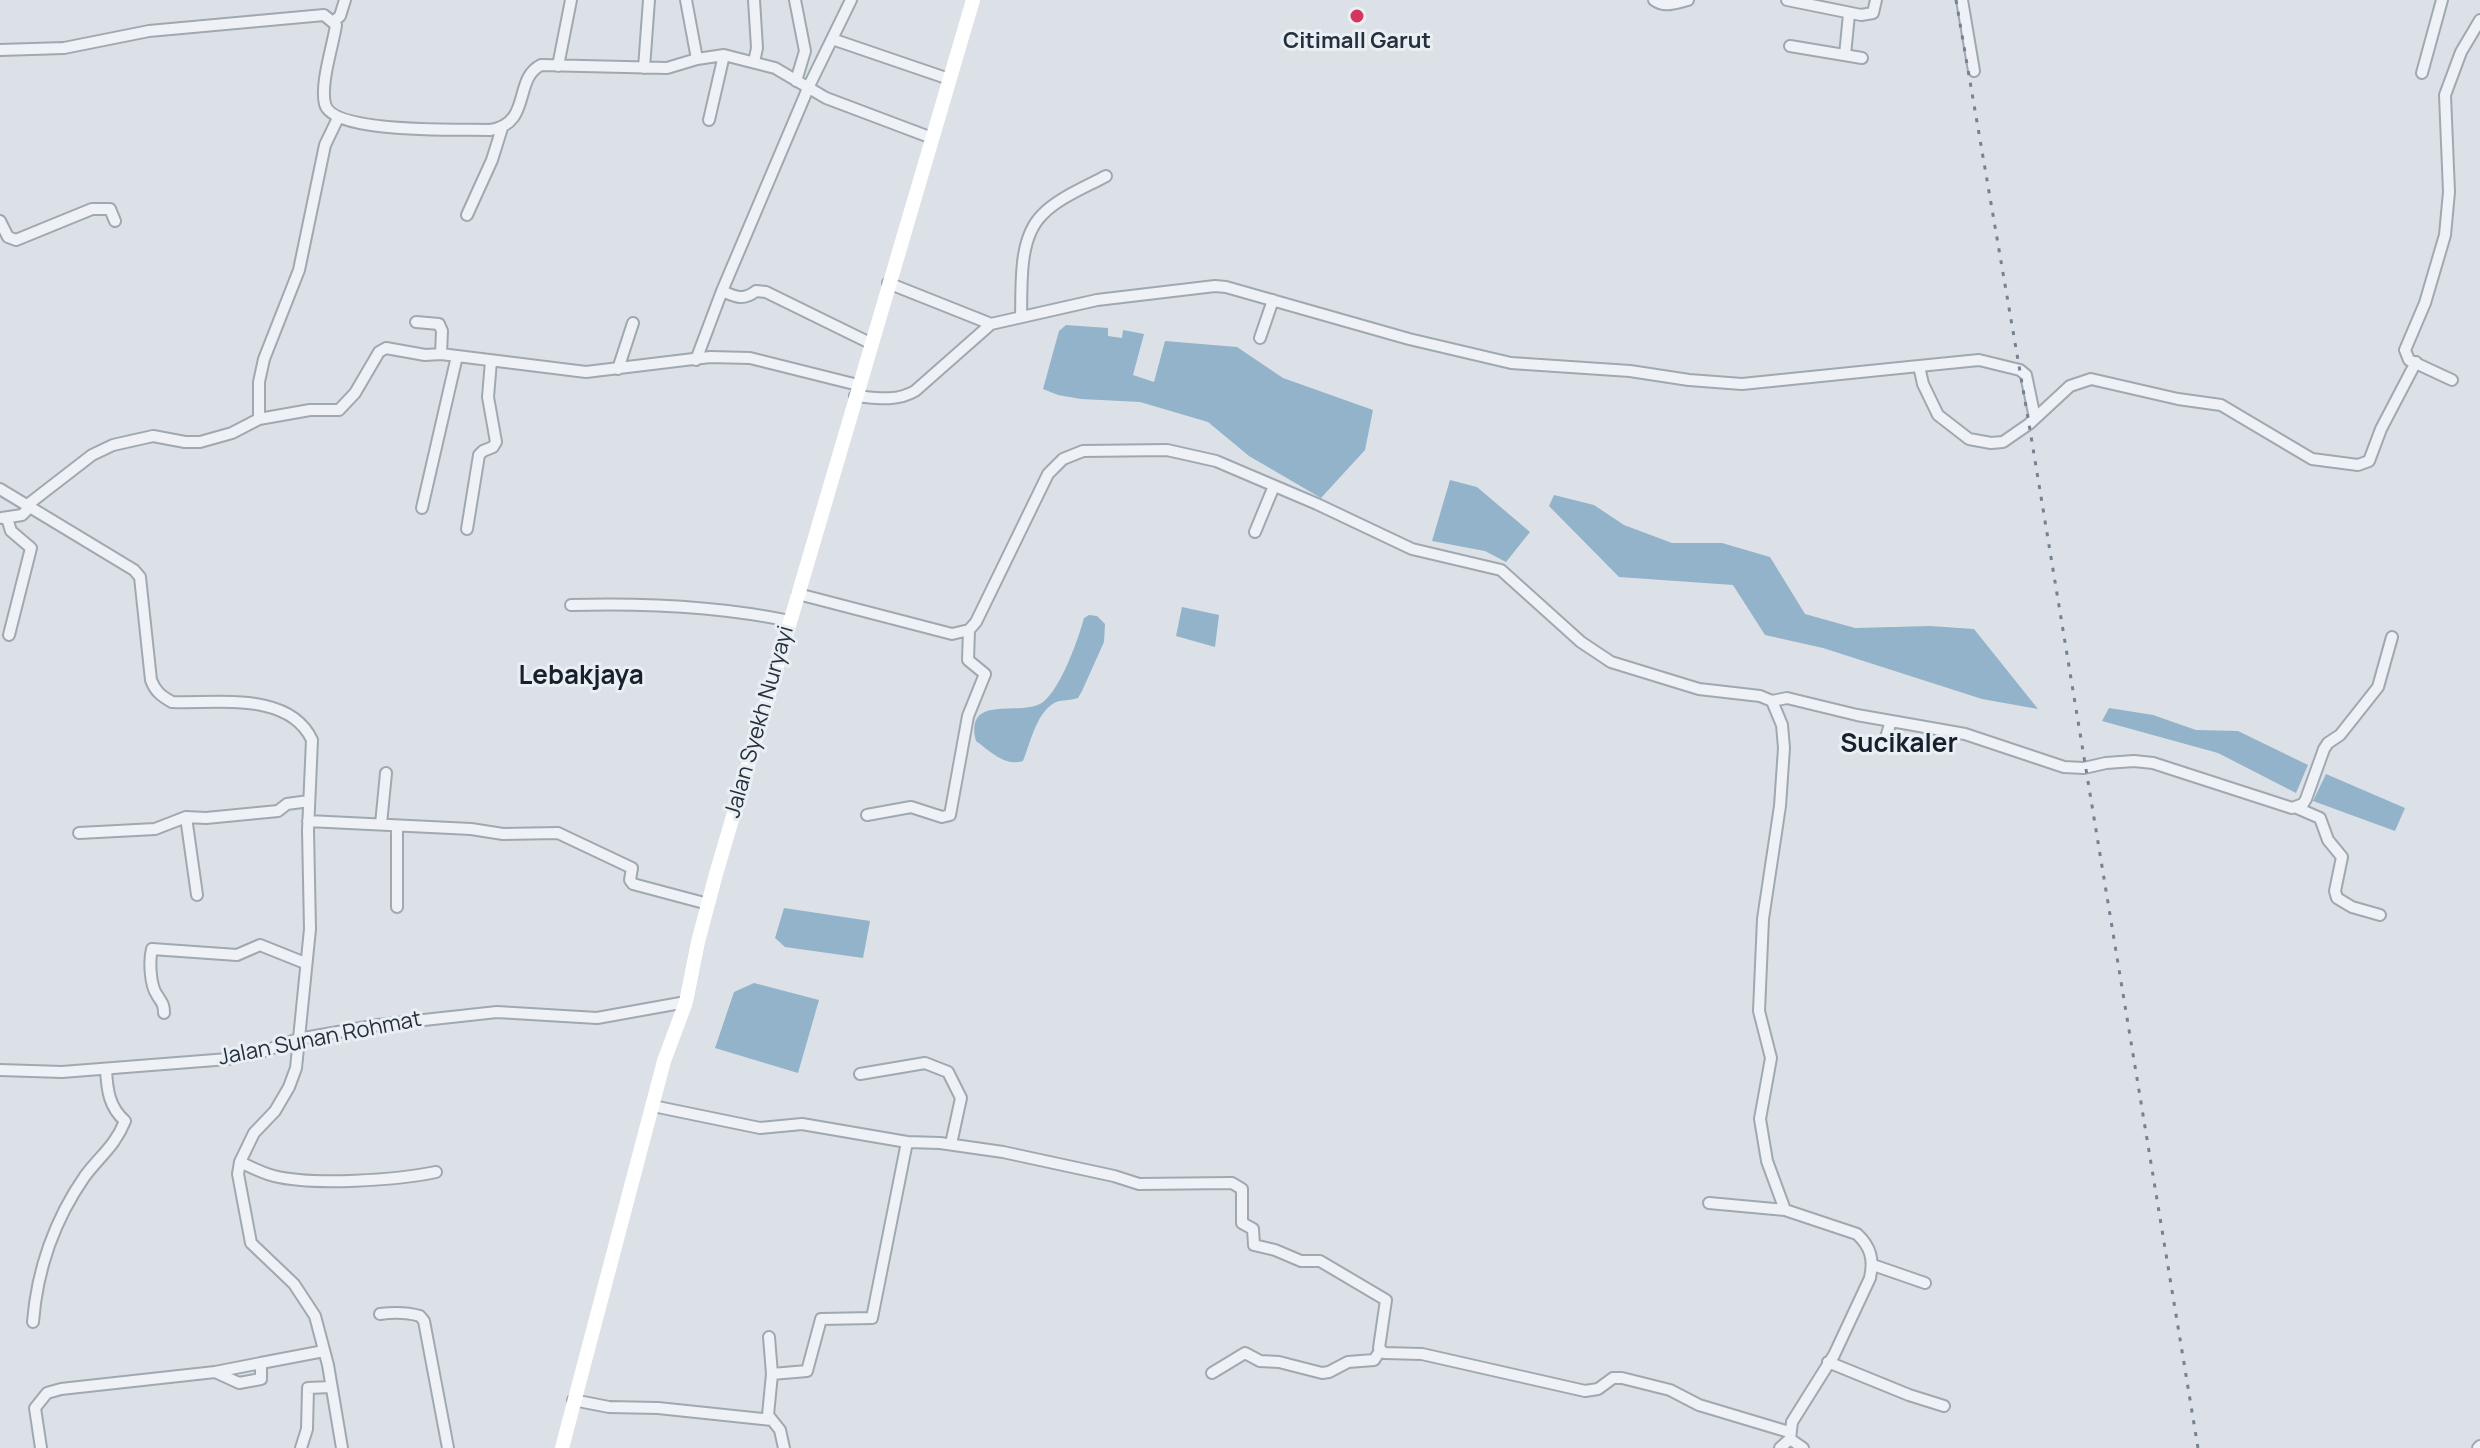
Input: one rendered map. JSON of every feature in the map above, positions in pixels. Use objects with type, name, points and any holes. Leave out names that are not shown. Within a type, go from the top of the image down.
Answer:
[{"type":"main road","name":"Jalan Syekh Nuryayi","points":[[562,1448],[664,1061],[686,1002],[708,904],[856,390],[973,0]]},
{"type":"street","points":[[334,21],[340,16],[345,0]]},
{"type":"street","points":[[558,66],[571,0]]},
{"type":"street","points":[[644,68],[649,0]]},
{"type":"street","points":[[686,0],[697,59]]},
{"type":"street","points":[[754,0],[757,48],[754,62]]},
{"type":"street","points":[[795,0],[805,51],[796,81]]},
{"type":"street","points":[[696,360],[809,86],[851,0]]},
{"type":"street","points":[[1654,0],[1668,5],[1688,0]]},
{"type":"street","points":[[1787,0],[1836,5],[1849,14],[1873,13],[1876,0]]},
{"type":"street","points":[[1962,0],[1974,71]]},
{"type":"street","points":[[2422,73],[2442,0]]},
{"type":"street","points":[[1845,55],[1849,14]]},
{"type":"street","points":[[0,50],[64,48],[149,31],[324,15],[336,25],[327,71],[325,103],[330,113],[338,118],[364,125],[502,128],[515,115],[534,68],[541,65],[672,68],[697,59],[724,55],[775,68],[826,98],[932,138]]},
{"type":"street","points":[[2452,380],[2407,358],[2405,350],[2425,303],[2445,235],[2449,192],[2445,95],[2461,52],[2480,20]]},
{"type":"street","points":[[832,39],[949,79]]},
{"type":"street","points":[[1790,46],[1862,58]]},
{"type":"street","points":[[709,120],[724,55]]},
{"type":"street","points":[[259,419],[259,382],[264,359],[299,270],[325,145],[338,118]]},
{"type":"street","points":[[467,215],[492,160],[502,128]]},
{"type":"street","points":[[1021,317],[1023,266],[1034,226],[1047,210],[1106,176]]},
{"type":"street","points":[[0,221],[8,237],[16,240],[92,209],[110,209],[115,221]]},
{"type":"street","points":[[888,283],[991,324]]},
{"type":"street","points":[[9,635],[31,548],[2,519],[26,510],[92,455],[113,445],[153,436],[200,442],[232,433],[259,419],[310,410],[339,410],[355,393],[379,352],[386,348],[577,372],[719,357],[756,358],[885,398],[906,396],[991,324],[1097,300],[1215,286],[1409,339],[1511,363],[1630,371],[1742,384],[1979,360],[2020,370],[2026,375],[2035,418]]},
{"type":"street","points":[[722,291],[741,299],[756,291],[766,292],[870,343]]},
{"type":"street","points":[[1260,338],[1273,300]]},
{"type":"street","points":[[416,322],[439,324],[442,331],[441,354]]},
{"type":"street","points":[[618,369],[633,323]]},
{"type":"street","points":[[422,508],[457,356]]},
{"type":"street","points":[[467,529],[479,455],[496,442],[488,397],[491,361]]},
{"type":"street","points":[[1919,366],[1923,384],[1938,415],[1969,439],[2003,442],[2070,386],[2091,379],[2178,399],[2221,405],[2307,457],[2358,465],[2369,461],[2381,429],[2416,362]]},
{"type":"street","points":[[798,594],[952,634],[969,630],[976,622],[1055,465],[1075,453],[1167,450],[1216,461],[1412,549],[1501,570],[1581,642],[1611,662],[1699,689],[1760,696],[1772,701],[1787,698],[1965,734],[2064,767],[2084,768],[2134,761],[2153,763],[2297,808],[2320,818],[2328,840],[2342,855],[2343,863],[2335,891],[2337,898],[2352,907],[2380,915]]},
{"type":"street","points":[[1255,532],[1274,486]]},
{"type":"street","points":[[0,489],[26,510],[134,570],[140,577],[151,680],[154,689],[162,696],[172,702],[254,703],[278,710],[298,719],[312,740],[314,753],[308,821],[310,929],[296,1068],[275,1111],[254,1133],[240,1162],[238,1174],[251,1243],[294,1284],[315,1316],[328,1365],[342,1448]]},
{"type":"street","points":[[571,605],[618,603],[725,609],[790,621]]},
{"type":"street","points":[[867,815],[911,807],[942,817],[950,815],[968,716],[985,674],[968,660],[969,630]]},
{"type":"street","points":[[2297,808],[2306,799],[2324,749],[2340,735],[2378,687],[2392,637]]},
{"type":"street","points":[[1772,701],[1782,725],[1784,748],[1780,806],[1766,889],[1759,990],[1761,1022],[1771,1058],[1760,1130],[1767,1161],[1785,1210]]},
{"type":"street","points":[[1884,744],[1891,721]]},
{"type":"street","points":[[381,824],[386,773]]},
{"type":"street","points":[[79,833],[155,829],[186,817],[278,811],[287,804],[309,801]]},
{"type":"street","points":[[186,817],[197,895]]},
{"type":"street","points":[[308,821],[503,834],[558,833],[632,868],[630,880],[633,884],[708,904]]},
{"type":"street","points":[[397,826],[397,907]]},
{"type":"street","points":[[164,1013],[165,1007],[153,983],[152,949],[237,955],[260,945],[305,963]]},
{"type":"street","name":"Jalan Sunan Rohmat","points":[[0,1070],[62,1072],[228,1059],[259,1053],[298,1039],[448,1016],[497,1012],[597,1018],[686,1002]]},
{"type":"street","points":[[860,1074],[921,1063],[948,1072],[961,1098],[951,1144]]},
{"type":"street","points":[[33,1322],[34,1298],[53,1237],[78,1187],[118,1139],[125,1121],[118,1115],[108,1094],[106,1069]]},
{"type":"street","points":[[653,1106],[760,1128],[802,1124],[907,1142],[951,1144],[1018,1155],[1139,1184],[1222,1182],[1239,1186],[1242,1193],[1241,1222],[1253,1229],[1254,1245],[1301,1261],[1320,1261],[1386,1300],[1380,1351],[1374,1360],[1348,1362],[1322,1373],[1279,1362],[1260,1361],[1245,1353],[1212,1373]]},
{"type":"street","points":[[772,1374],[807,1371],[821,1319],[869,1320],[874,1315],[907,1142]]},
{"type":"street","points":[[240,1162],[276,1177],[322,1181],[392,1180],[436,1172]]},
{"type":"street","points":[[1709,1203],[1785,1210],[1857,1234],[1864,1241],[1873,1265],[1870,1278],[1828,1362],[1792,1422],[1790,1436],[1780,1448]]},
{"type":"street","points":[[1873,1265],[1925,1283]]},
{"type":"street","points":[[380,1314],[399,1311],[412,1313],[424,1321],[448,1448]]},
{"type":"street","points":[[769,1337],[772,1374],[768,1415],[780,1430],[784,1448]]},
{"type":"street","points":[[41,1448],[35,1408],[47,1393],[215,1372],[324,1351]]},
{"type":"street","points":[[1380,1351],[1422,1354],[1585,1391],[1598,1389],[1613,1378],[1622,1378],[1670,1390],[1699,1405],[1790,1436],[1803,1448]]},
{"type":"street","points":[[1828,1362],[1944,1406]]},
{"type":"street","points":[[215,1372],[239,1383],[248,1383],[261,1379],[261,1363]]},
{"type":"street","points":[[301,1448],[307,1429],[308,1388],[331,1387]]},
{"type":"street","points":[[573,1400],[609,1407],[658,1408],[772,1420]]},
{"type":"water","points":[[1066,325],[1108,328],[1108,336],[1122,338],[1123,330],[1144,334],[1133,375],[1154,382],[1165,341],[1237,347],[1283,378],[1373,410],[1365,450],[1321,498],[1249,456],[1208,422],[1140,402],[1081,399],[1043,389],[1059,331]]},
{"type":"water","points":[[1450,480],[1477,487],[1530,532],[1506,562],[1485,551],[1432,541]]},
{"type":"water","points":[[1554,495],[1594,505],[1624,525],[1672,543],[1722,543],[1770,557],[1805,614],[1855,628],[1930,626],[1974,629],[2038,709],[1982,699],[1823,648],[1765,635],[1733,585],[1619,577],[1549,506]]},
{"type":"water","points":[[1182,607],[1219,615],[1215,647],[1176,636]]},
{"type":"water","points":[[1097,616],[1105,624],[1104,642],[1082,691],[1078,698],[1059,701],[1045,711],[1023,761],[1004,760],[976,741],[978,716],[986,711],[1034,706],[1050,695],[1068,663],[1084,618]]},
{"type":"water","points":[[2109,708],[2153,715],[2196,730],[2238,731],[2308,765],[2296,793],[2218,753],[2102,721]]},
{"type":"water","points":[[2326,774],[2405,808],[2395,831],[2313,801]]},
{"type":"water","points":[[784,908],[870,921],[863,958],[785,947],[775,938]]},
{"type":"water","points":[[754,983],[819,1000],[798,1073],[715,1048],[734,992]]},
{"type":"railway","points":[[1956,0],[2198,1448]]},
{"type":"place","name":"Citimall Garut","points":[[1357,16]]},
{"type":"district","name":"Lebakjaya","points":[[581,677]]},
{"type":"district","name":"Sucikaler","points":[[1899,745]]}]
